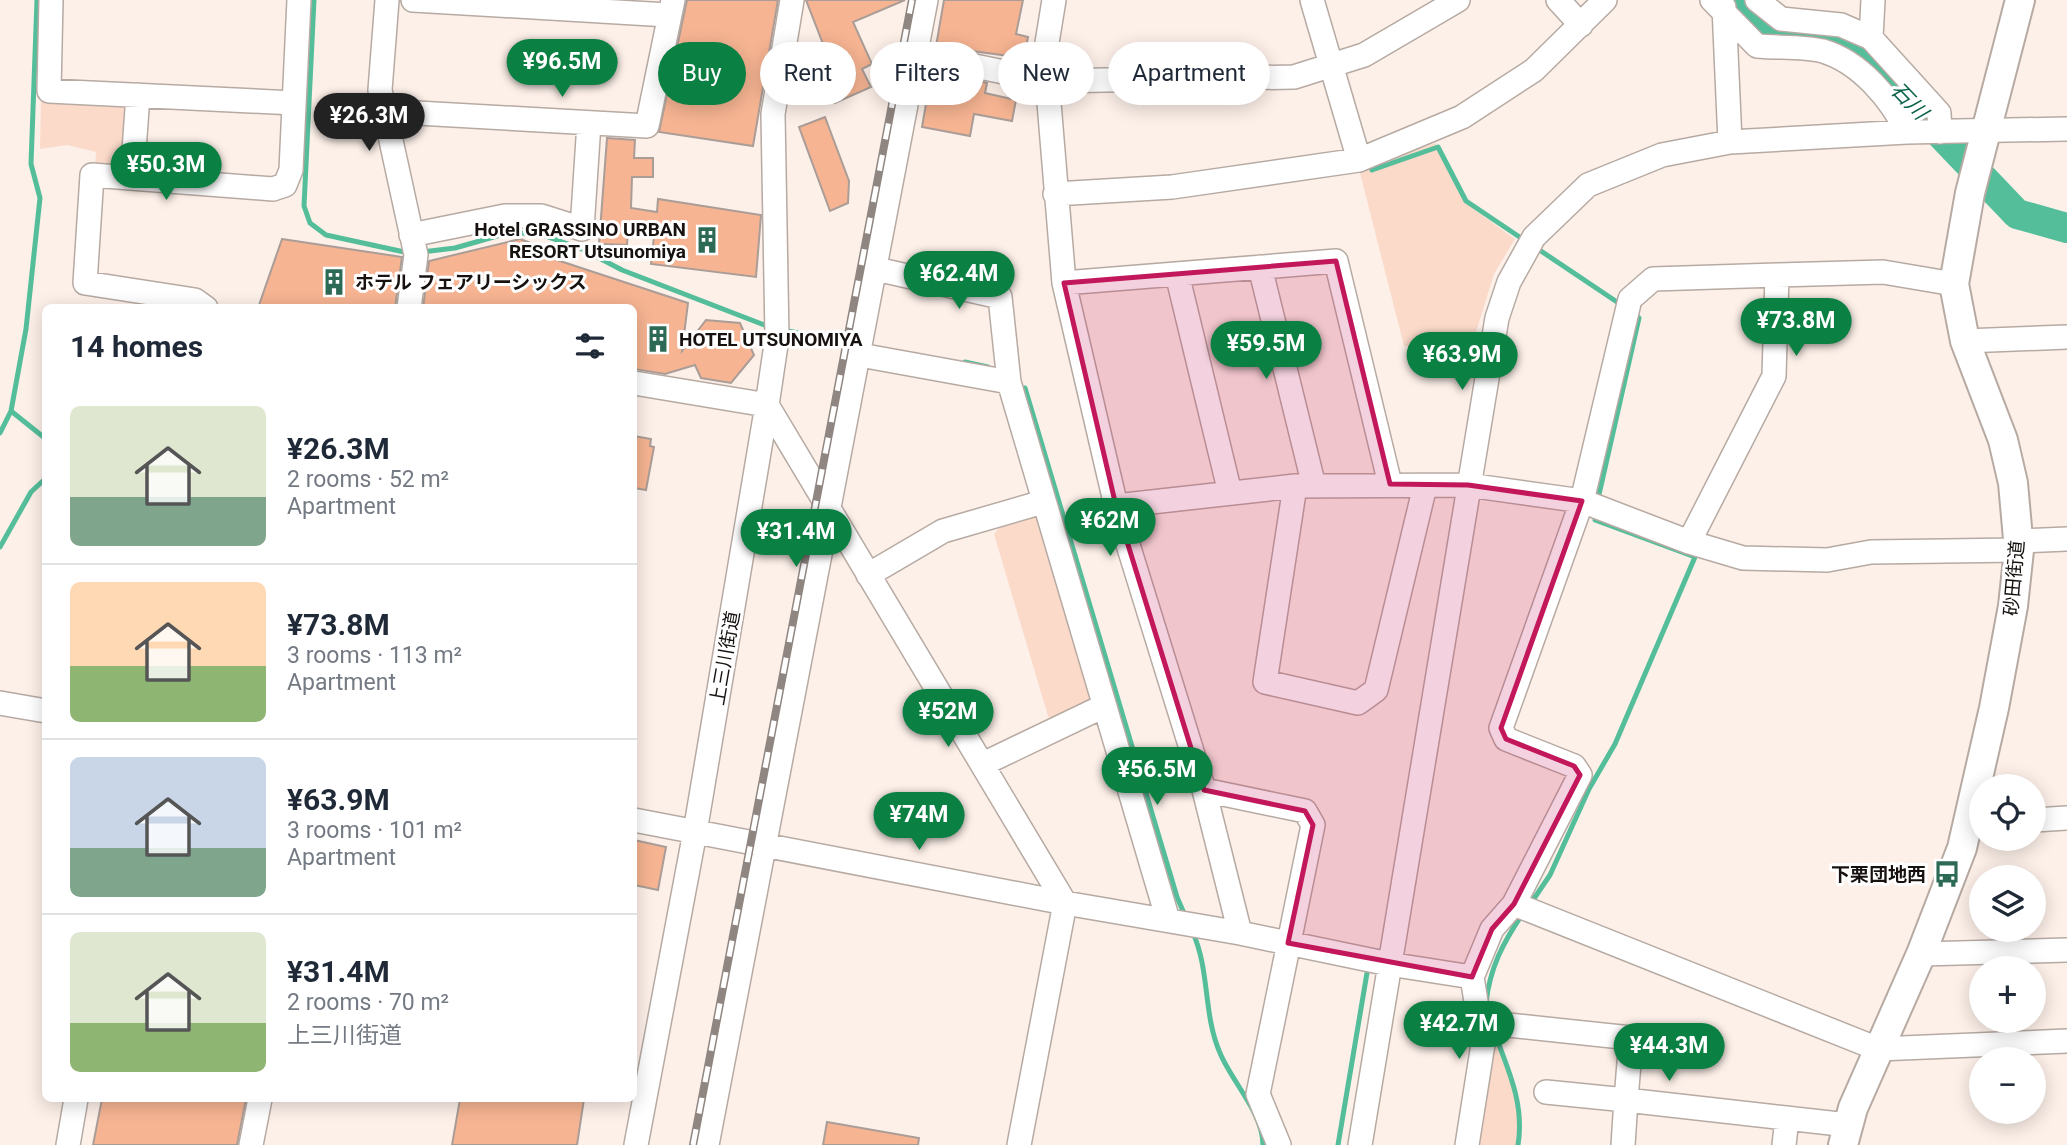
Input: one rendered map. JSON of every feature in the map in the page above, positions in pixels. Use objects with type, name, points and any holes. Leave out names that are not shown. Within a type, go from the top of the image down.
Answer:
[{"type":"main road","name":"砂田街道","points":[[1984,774],[2014,606],[2019,545],[2013,483],[2003,440],[1965,341],[1954,285],[1970,193],[1988,132],[2020,0]]},
{"type":"main road","name":"砂田街道","points":[[1845,1135],[1878,1049],[1922,954],[1969,838]]},
{"type":"street","points":[[51,0],[49,91],[294,103]]},
{"type":"street","points":[[200,304],[195,300],[85,283],[92,175],[273,189],[285,185],[291,170],[299,0]]},
{"type":"street","points":[[387,0],[380,90],[382,111],[416,255],[410,304]]},
{"type":"street","points":[[382,111],[647,126],[671,7],[414,0]]},
{"type":"street","name":"上三川街道","points":[[636,1145],[695,832],[777,338],[773,114],[792,0]]},
{"type":"street","points":[[706,1145],[860,355],[926,0]]},
{"type":"street","points":[[1047,42],[1054,0]]},
{"type":"street","points":[[1312,0],[1359,160]]},
{"type":"street","points":[[1094,80],[1294,77],[1364,55],[1458,0]]},
{"type":"street","points":[[1558,0],[1581,24]]},
{"type":"street","points":[[1055,194],[1172,187],[1359,160],[1462,117],[1534,70],[1605,0]]},
{"type":"street","points":[[1757,0],[1781,19],[1841,24],[1871,38],[1939,113],[1940,132]]},
{"type":"street","points":[[1871,38],[1873,0]]},
{"type":"street","points":[[1720,4],[1757,46],[1822,51],[1857,68],[1898,113],[1907,132]]},
{"type":"street","points":[[1720,4],[1730,142]]},
{"type":"street","points":[[132,178],[138,95]]},
{"type":"street","points":[[1049,105],[1064,283],[1116,506],[1204,790],[1240,933]]},
{"type":"street","points":[[411,235],[505,215],[541,215],[582,229],[589,123]]},
{"type":"street","points":[[1360,1145],[1497,318],[1509,282],[1534,237],[1588,185],[1662,155],[1730,142],[1907,132],[2067,129]]},
{"type":"street","points":[[1064,283],[1336,261],[1390,484]]},
{"type":"street","points":[[1260,267],[1304,486],[1265,682],[1358,703],[1376,690],[1425,486]]},
{"type":"street","points":[[876,269],[1000,297],[1009,382],[1168,920]]},
{"type":"street","points":[[1467,1145],[1483,1044],[1472,977],[1492,929],[1514,904],[1580,775],[1574,766],[1506,739],[1501,728],[1582,501],[1630,299],[1653,279],[1883,272],[1954,285]]},
{"type":"street","points":[[1177,274],[1230,493]]},
{"type":"street","points":[[1689,542],[1774,376],[1777,275]]},
{"type":"street","points":[[1965,341],[2067,337]]},
{"type":"street","points":[[860,355],[1009,382]]},
{"type":"street","points":[[637,383],[767,405],[1065,903],[1019,1145]]},
{"type":"street","points":[[1116,506],[1304,486],[1468,485],[1582,501],[1689,542],[1743,558],[1826,561],[1871,552],[2019,545],[2067,539]]},
{"type":"street","points":[[867,575],[943,531],[1043,502]]},
{"type":"street","points":[[0,703],[42,710]]},
{"type":"street","points":[[983,764],[1104,706]]},
{"type":"street","points":[[1204,790],[1305,811],[1313,825],[1258,1094],[1279,1145]]},
{"type":"street","points":[[2046,819],[2067,818]]},
{"type":"street","points":[[637,821],[1065,903],[1240,933],[1389,964],[1472,977]]},
{"type":"street","points":[[1514,904],[1878,1049],[2067,1041]]},
{"type":"street","points":[[1922,954],[2067,950]]},
{"type":"street","points":[[1479,1022],[1631,1038],[1623,1145]]},
{"type":"street","points":[[1546,1092],[1787,1118],[1845,1135]]},
{"type":"street","points":[[68,1145],[75,1102]]},
{"type":"street","points":[[251,1145],[259,1102]]},
{"type":"street","points":[[1784,1145],[1787,1118]]},
{"type":"highlighted area","points":[[1336,261],[1390,484],[1468,485],[1582,501],[1501,728],[1506,739],[1574,766],[1580,775],[1514,904],[1492,929],[1472,977],[1288,943],[1313,825],[1305,811],[1204,790],[1116,506],[1064,283]]},
{"type":"shaded area","points":[[41,99],[126,104],[128,162],[121,169],[95,167],[96,152],[67,145],[40,149]]},
{"type":"shaded area","points":[[1436,143],[1468,205],[1515,239],[1494,274],[1472,345],[1404,346],[1359,169]]},
{"type":"shaded area","points":[[1032,514],[1042,520],[1095,697],[1060,722],[1048,716],[994,534],[1002,524]]},
{"type":"shaded area","points":[[1494,1040],[1515,1091],[1518,1118],[1516,1145],[1477,1145]]},
{"type":"building","points":[[687,0],[778,0],[771,42],[760,42],[760,105],[753,146],[659,132],[665,105],[746,105],[746,42],[678,42]]},
{"type":"building","points":[[806,0],[905,0],[853,22],[870,60],[870,65],[862,69],[870,87],[856,94],[856,42],[822,42]]},
{"type":"building","points":[[944,0],[1023,0],[1016,34],[1028,37],[1027,42],[998,42],[998,54],[984,53],[984,42],[937,42]]},
{"type":"building","points":[[984,82],[987,83],[985,93],[998,96],[998,105],[1015,105],[1012,121],[974,114],[970,136],[922,127],[926,105],[984,105]]},
{"type":"building","points":[[825,117],[849,181],[848,203],[830,211],[799,127]]},
{"type":"building","name":"Hotel GRASSINO URBAN RESORT Utsunomiya","points":[[607,138],[635,140],[634,158],[653,158],[653,177],[632,177],[631,208],[657,212],[658,199],[761,215],[756,277],[651,264],[655,226],[628,226],[627,245],[599,244]]},
{"type":"building","name":"ホテル フェアリーシックス","points":[[282,239],[402,257],[396,304],[259,304]]},
{"type":"building","points":[[520,239],[558,253],[557,260],[688,303],[682,351],[706,320],[740,323],[754,355],[731,383],[701,378],[695,365],[665,374],[637,369],[637,304],[424,304],[429,261]]},
{"type":"building","points":[[637,437],[651,439],[650,446],[654,447],[646,490],[637,488]]},
{"type":"building","points":[[637,841],[666,847],[658,890],[637,886]]},
{"type":"building","points":[[101,1102],[245,1102],[237,1145],[93,1145]]},
{"type":"building","points":[[459,1102],[584,1102],[577,1145],[452,1145]]},
{"type":"building","points":[[827,1122],[919,1138],[918,1145],[823,1145]]},
{"type":"waterway","points":[[0,433],[11,411],[26,329],[40,198],[31,164],[37,0]]},
{"type":"waterway","points":[[314,0],[304,206],[310,223],[326,235],[409,253]]},
{"type":"waterway","name":"石川","points":[[1740,0],[1748,19],[1774,32],[1834,38],[1867,57],[2017,214],[2067,228]]},
{"type":"waterway","points":[[1369,160],[1372,170],[1438,147],[1466,201],[1524,240]]},
{"type":"waterway","points":[[422,252],[455,248],[511,232],[542,235],[580,248],[622,270],[772,328]]},
{"type":"waterway","points":[[1535,247],[1623,306]]},
{"type":"waterway","points":[[1598,499],[1639,318],[1634,314]]},
{"type":"waterway","points":[[782,330],[855,343]]},
{"type":"waterway","points":[[965,362],[988,367]]},
{"type":"waterway","points":[[1025,388],[1177,897],[1186,918]]},
{"type":"waterway","points":[[11,411],[42,436]]},
{"type":"waterway","points":[[0,547],[31,492],[42,482]]},
{"type":"waterway","points":[[1531,903],[1550,875],[1589,789],[1615,744],[1695,557],[1595,520],[1596,513]]},
{"type":"waterway","points":[[1486,1003],[1498,956],[1523,913]]},
{"type":"waterway","points":[[1193,933],[1202,962],[1215,1038],[1225,1064],[1253,1109],[1262,1133],[1263,1145]]},
{"type":"waterway","points":[[1338,1145],[1368,967]]},
{"type":"waterway","points":[[1493,1029],[1517,1100],[1520,1130],[1518,1145]]},
{"type":"railway","points":[[693,1145],[912,0]]},
{"type":"place","name":"Hotel GRASSINO URBAN RESORT Utsunomiya","points":[[707,240]]},
{"type":"place","name":"ホテル フェアリーシックス","points":[[334,282]]},
{"type":"place","name":"HOTEL UTSUNOMIYA","points":[[658,339]]},
{"type":"place","name":"下栗団地西","points":[[1947,874]]}]
